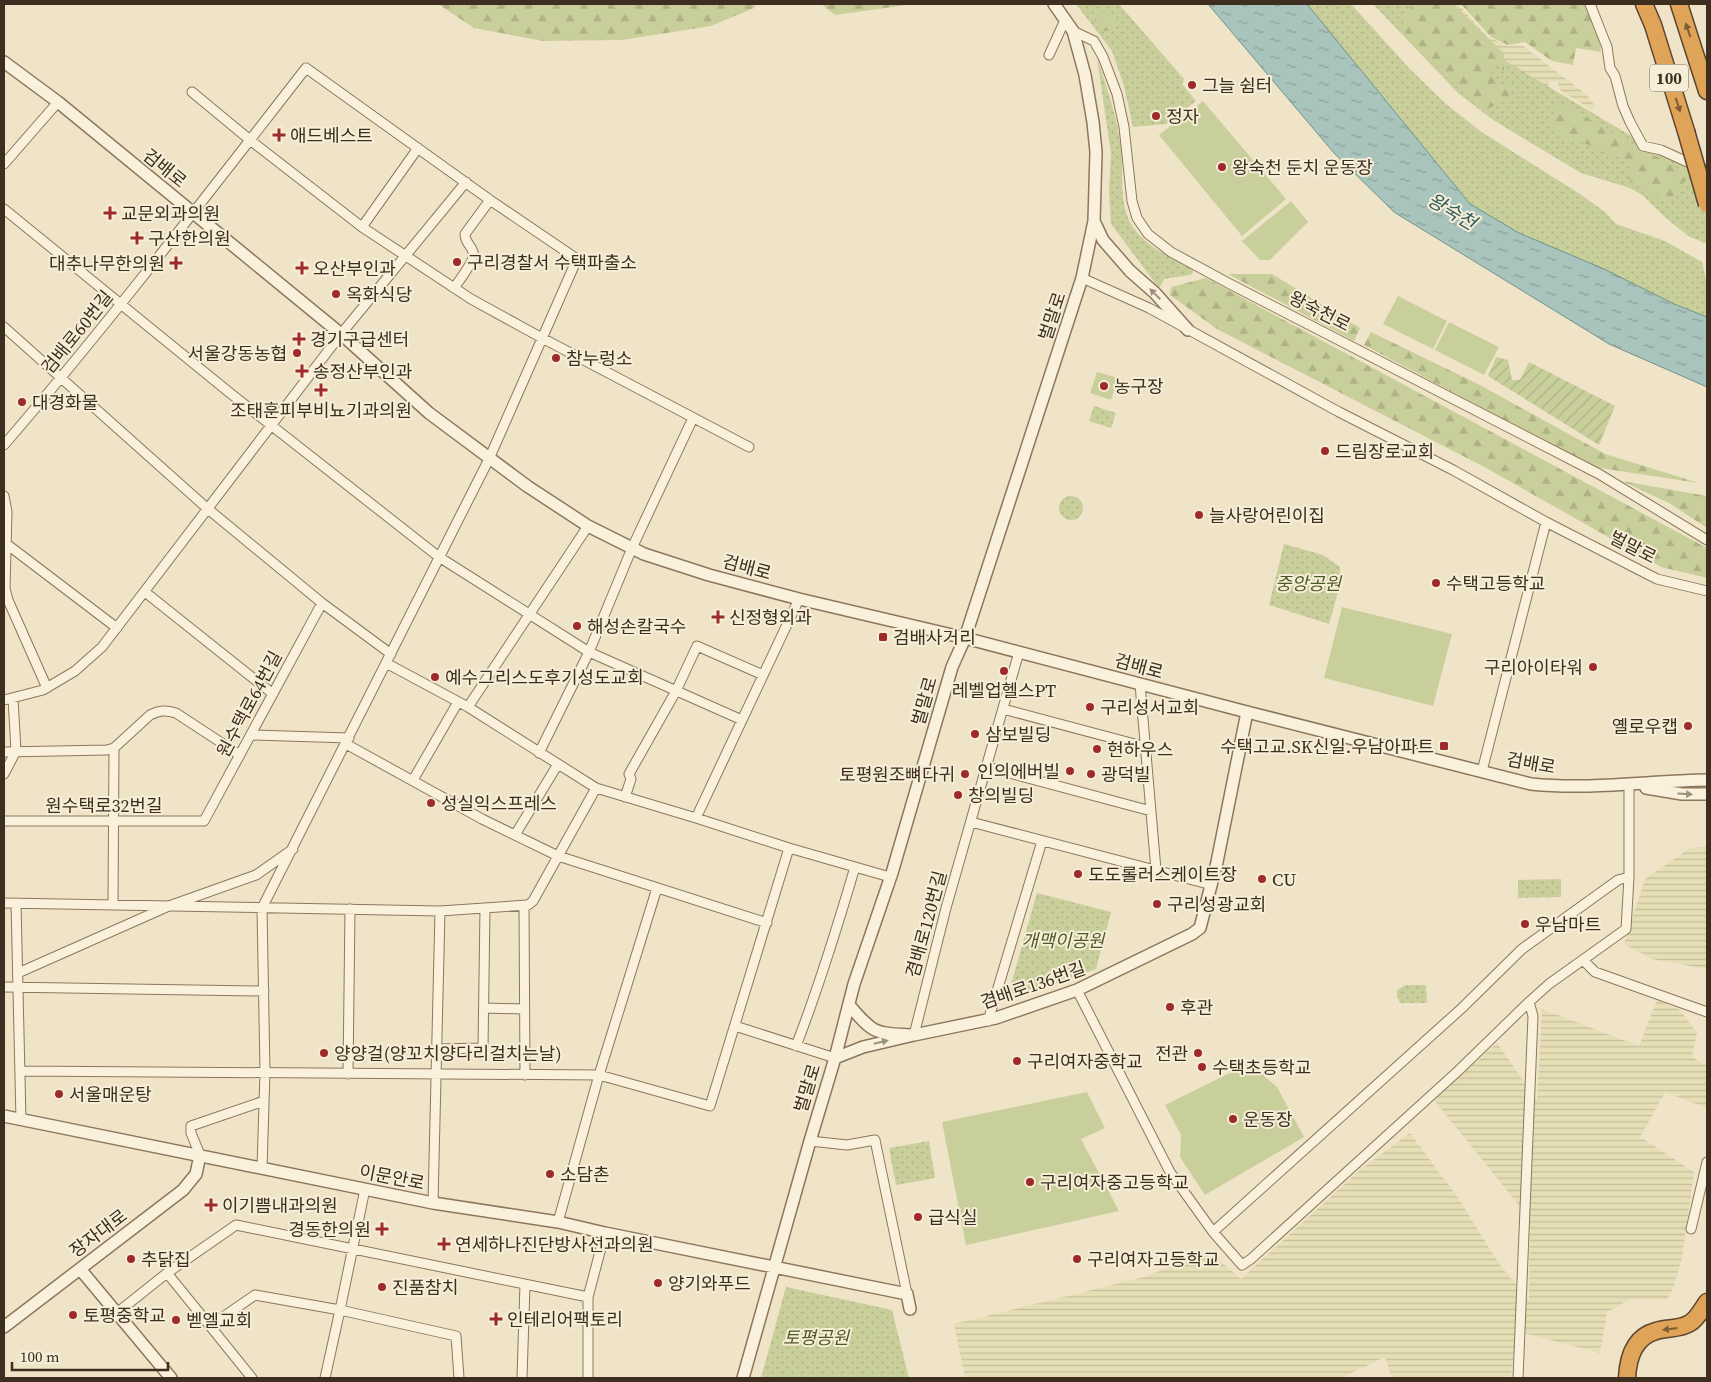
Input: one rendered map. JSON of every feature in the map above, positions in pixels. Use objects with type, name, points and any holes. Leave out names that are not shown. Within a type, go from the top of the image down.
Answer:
[{"type":"highway","name":"100","points":[[1644,4],[1653,25],[1707,204]]},
{"type":"highway","name":"100","points":[[1679,4],[1707,91]]},
{"type":"highway","points":[[1627,1378],[1631,1355],[1637,1342],[1654,1331],[1681,1328],[1693,1322],[1707,1302]]},
{"type":"street","name":"왕숙천로","points":[[1054,4],[1073,31],[1094,41],[1103,57],[1117,94],[1124,127],[1132,201],[1137,218],[1148,234],[1171,252],[1230,284],[1599,474],[1707,540]]},
{"type":"street","points":[[1590,4],[1607,47],[1610,68],[1615,76],[1623,106],[1643,146],[1661,150],[1707,171]]},
{"type":"street","points":[[1049,55],[1065,20]]},
{"type":"street","name":"벌말로","points":[[743,1378],[835,1058],[854,984],[890,877],[952,667],[965,638],[1082,278],[1094,221],[1096,152],[1085,74],[1073,31]]},
{"type":"street","name":"검배로","points":[[4,62],[58,102],[341,334],[429,413],[527,486],[588,526],[644,554],[709,575],[799,599],[965,638],[1531,784],[1550,786],[1629,786],[1707,780]]},
{"type":"street","name":"검배로60번길","points":[[4,445],[62,378],[306,68],[418,148]]},
{"type":"street","points":[[192,92],[250,140],[362,227],[454,288],[542,338],[749,447]]},
{"type":"street","points":[[4,164],[58,102]]},
{"type":"street","points":[[262,1168],[265,1072],[262,908],[490,459],[577,259],[418,148],[362,227]]},
{"type":"street","points":[[4,774],[16,751],[8,699],[47,688],[75,671],[102,647],[341,334],[466,182]]},
{"type":"street","points":[[454,288],[474,257],[464,234],[490,200]]},
{"type":"street","points":[[4,209],[439,557],[589,652],[742,720]]},
{"type":"street","points":[[1094,221],[1103,240],[1130,271],[1155,293],[1188,330]]},
{"type":"street","name":"벌말로","points":[[1082,278],[1149,308],[1338,412],[1453,470],[1546,522],[1657,579],[1707,591]]},
{"type":"street","points":[[4,327],[208,509],[322,602],[391,654]]},
{"type":"street","points":[[539,752],[589,652],[632,548],[693,418]]},
{"type":"street","points":[[4,496],[7,512],[5,588],[8,600],[47,688]]},
{"type":"street","points":[[1482,771],[1546,522]]},
{"type":"street","points":[[468,707],[588,526]]},
{"type":"street","points":[[5,542],[117,628]]},
{"type":"street","points":[[145,592],[273,694]]},
{"type":"street","points":[[696,818],[799,599]]},
{"type":"street","name":"원수택로64번길","points":[[204,821],[322,602]]},
{"type":"street","points":[[625,796],[631,779],[629,774],[676,691],[697,646],[763,675]]},
{"type":"street","name":"겸배로120번길","points":[[914,1035],[946,908],[1019,652]]},
{"type":"street","points":[[386,663],[468,707],[596,788],[789,848],[890,877]]},
{"type":"street","points":[[1140,684],[1156,870]]},
{"type":"street","points":[[413,780],[458,702]]},
{"type":"street","points":[[1003,709],[1146,748]]},
{"type":"street","points":[[4,752],[107,750],[114,748],[150,715],[165,710],[176,713],[240,755]]},
{"type":"street","name":"겸배로136번길","points":[[914,1035],[988,1020],[1077,990],[1192,934],[1200,928],[1212,885],[1247,712]]},
{"type":"street","points":[[251,735],[348,741],[482,819],[558,856],[767,923]]},
{"type":"street","points":[[113,905],[114,748]]},
{"type":"street","points":[[516,835],[558,764]]},
{"type":"street","points":[[987,767],[1151,811]]},
{"type":"street","points":[[1077,990],[1170,1172],[1213,1232],[1242,1265],[1458,1071],[1549,984],[1626,929],[1629,877],[1629,786]]},
{"type":"street","name":"검배로","points":[[1629,786],[1682,794],[1707,794]]},
{"type":"street","points":[[4,903],[440,911],[528,905],[533,901],[596,788]]},
{"type":"street","name":"원수택로32번길","points":[[4,821],[204,821]]},
{"type":"street","points":[[971,822],[1212,885]]},
{"type":"street","points":[[988,1020],[1042,841]]},
{"type":"street","points":[[18,973],[169,906],[256,875],[294,848]]},
{"type":"street","points":[[20,1071],[599,1075],[710,1106],[789,848]]},
{"type":"street","points":[[796,1046],[814,1001],[832,946],[854,867]]},
{"type":"street","points":[[1213,1232],[1462,1008],[1522,949],[1618,880],[1629,877]]},
{"type":"street","points":[[558,1222],[599,1075],[657,888]]},
{"type":"street","points":[[16,903],[21,1120]]},
{"type":"street","points":[[524,905],[525,1075]]},
{"type":"street","points":[[438,1049],[483,1048],[486,908]]},
{"type":"street","points":[[348,1074],[350,909]]},
{"type":"street","points":[[433,1203],[440,911]]},
{"type":"street","points":[[1583,960],[1595,972],[1707,1012]]},
{"type":"street","points":[[4,987],[264,991]]},
{"type":"street","points":[[1518,1378],[1533,1016],[1529,1002]]},
{"type":"street","points":[[849,1005],[868,1027],[876,1032],[914,1035]]},
{"type":"street","points":[[484,1008],[524,1008]]},
{"type":"street","points":[[735,1026],[835,1058],[862,1047],[914,1035]]},
{"type":"street","points":[[200,1155],[191,1133],[191,1126],[264,1101]]},
{"type":"street","name":"이문안로","points":[[4,1116],[365,1190],[433,1203],[558,1222],[907,1294]]},
{"type":"street","points":[[810,1141],[847,1145],[875,1140],[910,1309]]},
{"type":"street","name":"장자대로","points":[[4,1327],[183,1190],[196,1174],[200,1155]]},
{"type":"street","points":[[1691,1229],[1707,1162]]},
{"type":"street","points":[[325,1378],[365,1190]]},
{"type":"street","points":[[118,1312],[167,1273],[236,1225],[588,1297]]},
{"type":"street","points":[[588,1378],[588,1297],[605,1233]]},
{"type":"street","points":[[80,1269],[172,1378]]},
{"type":"street","points":[[167,1273],[252,1378]]},
{"type":"street","points":[[522,1378],[525,1284]]},
{"type":"street","points":[[210,1326],[255,1295],[340,1310],[456,1336],[461,1378],[449,1378]]},
{"type":"shaded area","points":[[1444,4],[1458,4],[1488,37],[1508,46],[1523,46],[1587,95],[1595,106],[1591,109],[1561,91],[1557,82],[1549,82],[1546,90],[1506,66]]},
{"type":"shaded area","points":[[1707,847],[1707,969],[1652,959],[1624,944],[1645,879],[1690,848]]},
{"type":"shaded area","points":[[1657,1000],[1680,1010],[1697,1033],[1692,1057],[1707,1066],[1707,1108],[1665,1092],[1640,1137],[1694,1172],[1682,1258],[1674,1286],[1667,1300],[1631,1299],[1607,1312],[1600,1353],[1516,1331],[1511,1378],[1392,1378],[1385,1357],[1345,1376],[1345,1378],[965,1378],[954,1324],[1144,1277],[1209,1251],[1241,1279],[1360,1170],[1410,1133],[1459,1199],[1499,1264],[1529,1301],[1530,1219],[1434,1100],[1497,1043],[1537,1100],[1542,1009],[1639,1046]]},
{"type":"green space","points":[[438,4],[756,4],[754,8],[711,26],[622,40],[543,41],[474,28]]},
{"type":"green space","points":[[821,4],[914,4],[835,15]]},
{"type":"green space","points":[[1076,4],[1119,4],[1184,79],[1182,84],[1196,101],[1166,124],[1133,127],[1124,86],[1112,51]]},
{"type":"green space","points":[[1307,4],[1351,4],[1409,68],[1446,104],[1480,131],[1580,194],[1605,212],[1616,224],[1665,241],[1702,262],[1707,283],[1707,317],[1674,304],[1604,269],[1519,233],[1470,204]]},
{"type":"green space","points":[[1373,4],[1447,4],[1484,48],[1673,161],[1707,179],[1707,244],[1688,236],[1642,195],[1630,188],[1581,173],[1493,120],[1458,93]]},
{"type":"green space","points":[[1412,4],[1454,4],[1504,54],[1504,71],[1495,62],[1492,75],[1499,87],[1507,82],[1511,87],[1508,100],[1482,111],[1399,31]]},
{"type":"green space","points":[[1461,4],[1584,4],[1600,42],[1601,52],[1576,48],[1573,65],[1552,61],[1525,42],[1508,45],[1491,37]]},
{"type":"green space","points":[[1105,11],[1112,14],[1115,21],[1112,28],[1105,31],[1098,28],[1095,21],[1098,14]]},
{"type":"green space","points":[[1097,58],[1117,125],[1122,158],[1123,199],[1128,218],[1138,234],[1152,246],[1192,269],[1193,272],[1190,275],[1164,279],[1159,288],[1111,224],[1109,191],[1111,154]]},
{"type":"green space","name":"왕숙천 둔치 운동장","points":[[1203,101],[1286,199],[1242,236],[1159,135]]},
{"type":"green space","points":[[1559,102],[1690,175],[1667,204],[1656,197],[1647,196],[1642,188],[1633,185],[1628,177],[1629,161],[1577,140],[1566,140],[1551,124]]},
{"type":"green space","points":[[1291,201],[1308,222],[1270,260],[1260,260],[1242,241]]},
{"type":"green space","points":[[1228,274],[1272,274],[1360,328],[1354,341]]},
{"type":"green space","points":[[1206,278],[1707,548],[1707,578],[1661,567],[1488,469],[1217,329],[1170,295],[1171,287]]},
{"type":"green space","points":[[1398,296],[1447,321],[1433,349],[1383,324]]},
{"type":"green space","points":[[1449,322],[1499,347],[1484,375],[1435,350]]},
{"type":"green space","points":[[1371,332],[1480,385],[1605,454],[1699,483],[1600,468],[1580,460],[1364,345]]},
{"type":"green space","points":[[1496,357],[1508,360],[1512,380],[1520,380],[1529,362],[1615,406],[1599,445],[1488,376]]},
{"type":"green space","name":"농구장","points":[[1097,372],[1118,378],[1111,400],[1090,393]]},
{"type":"green space","points":[[1094,406],[1116,413],[1111,428],[1089,421]]},
{"type":"green space","points":[[1622,481],[1707,496],[1707,528],[1669,503]]},
{"type":"green space","points":[[1071,496],[1080,499],[1083,508],[1080,517],[1071,520],[1062,517],[1059,508],[1062,499]]},
{"type":"green space","name":"중앙공원","points":[[1284,544],[1323,555],[1340,567],[1340,585],[1329,624],[1269,605]]},
{"type":"green space","points":[[1342,607],[1452,634],[1433,706],[1324,678]]},
{"type":"green space","points":[[1561,879],[1561,897],[1518,898],[1518,880]]},
{"type":"green space","name":"개맥이공원","points":[[1037,893],[1111,912],[1096,969],[1006,1002]]},
{"type":"green space","points":[[1405,985],[1426,985],[1427,1003],[1400,1003],[1397,990]]},
{"type":"green space","name":"운동장","points":[[1256,1060],[1264,1076],[1277,1087],[1304,1137],[1205,1195],[1180,1157],[1181,1135],[1165,1105]]},
{"type":"green space","points":[[1087,1092],[1105,1128],[1081,1139],[1119,1211],[966,1245],[942,1122]]},
{"type":"green space","points":[[929,1141],[935,1178],[896,1185],[889,1148]]},
{"type":"green space","name":"토평공원","points":[[786,1287],[892,1310],[909,1378],[761,1378]]},
{"type":"water","name":"왕숙천","points":[[1208,4],[1307,4],[1470,204],[1519,233],[1604,269],[1674,304],[1707,317],[1707,387],[1609,344],[1394,212],[1334,153]]},
{"type":"place","name":"그늘 쉼터","points":[[1192,85]]},
{"type":"place","name":"정자","points":[[1156,116]]},
{"type":"place","name":"애드베스트","points":[[279,135]]},
{"type":"place","name":"왕숙천 둔치 운동장","points":[[1222,167]]},
{"type":"place","name":"교문외과의원","points":[[110,213]]},
{"type":"place","name":"구산한의원","points":[[137,238]]},
{"type":"place","name":"구리경찰서 수택파출소","points":[[457,262]]},
{"type":"place","name":"대추나무한의원","points":[[176,263]]},
{"type":"place","name":"오산부인과","points":[[302,268]]},
{"type":"place","name":"옥화식당","points":[[336,294]]},
{"type":"place","name":"경기구급센터","points":[[299,339]]},
{"type":"place","name":"서울강동농협","points":[[297,353]]},
{"type":"place","name":"참누렁소","points":[[556,358]]},
{"type":"place","name":"송정산부인과","points":[[302,371]]},
{"type":"place","name":"농구장","points":[[1104,386]]},
{"type":"place","name":"조태훈피부비뇨기과의원","points":[[321,390]]},
{"type":"place","name":"대경화물","points":[[22,402]]},
{"type":"place","name":"드림장로교회","points":[[1325,451]]},
{"type":"place","name":"늘사랑어린이집","points":[[1199,515]]},
{"type":"place","name":"수택고등학교","points":[[1436,583]]},
{"type":"place","name":"신정형외과","points":[[718,617]]},
{"type":"place","name":"해성손칼국수","points":[[577,626]]},
{"type":"place","name":"검배사거리","points":[[883,637]]},
{"type":"place","name":"구리아이타워","points":[[1593,667]]},
{"type":"place","name":"레벨업헬스PT","points":[[1004,671]]},
{"type":"place","name":"예수그리스도후기성도교회","points":[[435,677]]},
{"type":"place","name":"구리성서교회","points":[[1090,707]]},
{"type":"place","name":"옐로우캡","points":[[1688,726]]},
{"type":"place","name":"삼보빌딩","points":[[975,734]]},
{"type":"place","name":"수택고교.SK신일.우남아파트","points":[[1444,746]]},
{"type":"place","name":"현하우스","points":[[1097,749]]},
{"type":"place","name":"인의에버빌","points":[[1070,771]]},
{"type":"place","name":"토평원조뼈다귀","points":[[965,774]]},
{"type":"place","name":"광덕빌","points":[[1091,774]]},
{"type":"place","name":"창의빌딩","points":[[958,795]]},
{"type":"place","name":"성실익스프레스","points":[[431,803]]},
{"type":"place","name":"도도롤러스케이트장","points":[[1078,874]]},
{"type":"place","name":"CU","points":[[1262,879]]},
{"type":"place","name":"구리성광교회","points":[[1157,904]]},
{"type":"place","name":"우남마트","points":[[1525,924]]},
{"type":"place","name":"후관","points":[[1170,1007]]},
{"type":"place","name":"양양걸(양꼬치양다리걸치는날)","points":[[324,1053]]},
{"type":"place","name":"전관","points":[[1198,1053]]},
{"type":"place","name":"구리여자중학교","points":[[1017,1061]]},
{"type":"place","name":"수택초등학교","points":[[1202,1067]]},
{"type":"place","name":"서울매운탕","points":[[59,1094]]},
{"type":"place","name":"운동장","points":[[1233,1119]]},
{"type":"place","name":"소담촌","points":[[550,1174]]},
{"type":"place","name":"구리여자중고등학교","points":[[1030,1182]]},
{"type":"place","name":"이기쁨내과의원","points":[[211,1205]]},
{"type":"place","name":"급식실","points":[[918,1217]]},
{"type":"place","name":"경동한의원","points":[[382,1229]]},
{"type":"place","name":"연세하나진단방사선과의원","points":[[444,1244]]},
{"type":"place","name":"추닭집","points":[[131,1259]]},
{"type":"place","name":"구리여자고등학교","points":[[1077,1259]]},
{"type":"place","name":"양기와푸드","points":[[658,1283]]},
{"type":"place","name":"진품참치","points":[[382,1287]]},
{"type":"place","name":"토평중학교","points":[[73,1315]]},
{"type":"place","name":"인테리어팩토리","points":[[496,1319]]},
{"type":"place","name":"벧엘교회","points":[[176,1320]]}]
